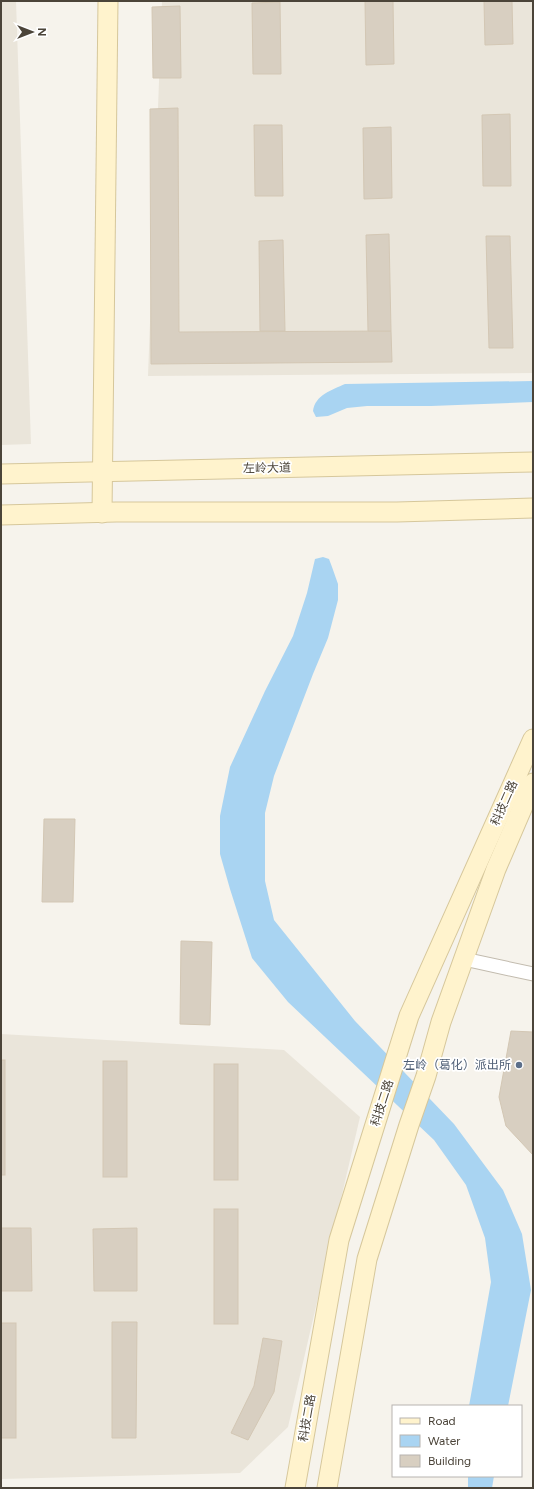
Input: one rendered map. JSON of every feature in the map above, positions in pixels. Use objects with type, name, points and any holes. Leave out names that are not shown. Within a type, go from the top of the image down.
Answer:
[{"type":"street","points":[[102,513],[104,472],[108,1]]},
{"type":"street","name":"左岭大道","points":[[1,474],[533,462]]},
{"type":"street","points":[[1,515],[102,513],[396,512],[533,508]]},
{"type":"street","name":"科技二路","points":[[295,1488],[339,1240],[409,1016],[533,739]]},
{"type":"street","name":"科技二路","points":[[327,1488],[367,1259],[426,1076],[441,1022],[496,869],[533,783]]},
{"type":"street","points":[[464,959],[533,974]]},
{"type":"shaded area","points":[[1,1],[16,1],[31,444],[1,445]]},
{"type":"shaded area","points":[[162,1],[533,1],[533,373],[148,376]]},
{"type":"shaded area","points":[[1,1034],[284,1050],[360,1117],[288,1427],[240,1473],[1,1479]]},
{"type":"water","points":[[533,381],[533,402],[431,406],[367,406],[347,408],[328,416],[316,417],[313,411],[314,405],[321,397],[345,384]]},
{"type":"water","points":[[323,557],[329,559],[338,584],[338,600],[328,638],[274,776],[265,813],[265,881],[274,920],[355,1021],[454,1124],[503,1190],[522,1234],[531,1290],[508,1405],[469,1405],[491,1282],[485,1238],[466,1185],[434,1140],[288,1002],[252,958],[220,854],[220,816],[230,767],[265,691],[293,636],[307,593],[315,559]]},
{"type":"water","points":[[468,1477],[494,1477],[492,1488],[468,1488]]},
{"type":"building","points":[[365,1],[393,1],[394,64],[366,65]]},
{"type":"building","points":[[484,1],[512,1],[513,44],[485,45]]},
{"type":"building","points":[[280,2],[281,74],[253,74],[252,3]]},
{"type":"building","points":[[180,6],[181,78],[153,78],[152,7]]},
{"type":"building","points":[[178,108],[179,332],[391,331],[392,362],[151,364],[150,109]]},
{"type":"building","points":[[510,114],[511,186],[483,186],[482,115]]},
{"type":"building","points":[[254,125],[282,125],[283,196],[255,196]]},
{"type":"building","points":[[391,127],[392,198],[364,199],[363,128]]},
{"type":"building","points":[[389,234],[391,331],[368,331],[366,235]]},
{"type":"building","points":[[486,236],[510,236],[513,348],[489,348]]},
{"type":"building","points":[[283,240],[285,331],[260,331],[259,241]]},
{"type":"building","points":[[44,819],[75,819],[73,902],[42,902]]},
{"type":"building","points":[[181,941],[212,942],[210,1025],[180,1024]]},
{"type":"building","name":"左岭（葛化）派出所","points":[[511,1031],[533,1032],[533,1155],[506,1126],[499,1097]]},
{"type":"building","points":[[1,1060],[5,1060],[5,1175],[1,1175]]},
{"type":"building","points":[[103,1061],[127,1061],[127,1177],[103,1177]]},
{"type":"building","points":[[214,1064],[238,1064],[238,1180],[214,1180]]},
{"type":"building","points":[[214,1209],[238,1209],[238,1324],[214,1324]]},
{"type":"building","points":[[1,1228],[31,1228],[32,1291],[1,1291]]},
{"type":"building","points":[[137,1228],[137,1291],[94,1291],[93,1229]]},
{"type":"building","points":[[112,1322],[137,1322],[136,1438],[112,1438]]},
{"type":"building","points":[[1,1323],[16,1323],[16,1438],[1,1438]]},
{"type":"building","points":[[263,1338],[282,1341],[274,1392],[248,1440],[231,1433],[254,1386]]},
{"type":"place","name":"左岭（葛化）派出所","points":[[519,1065]]}]
